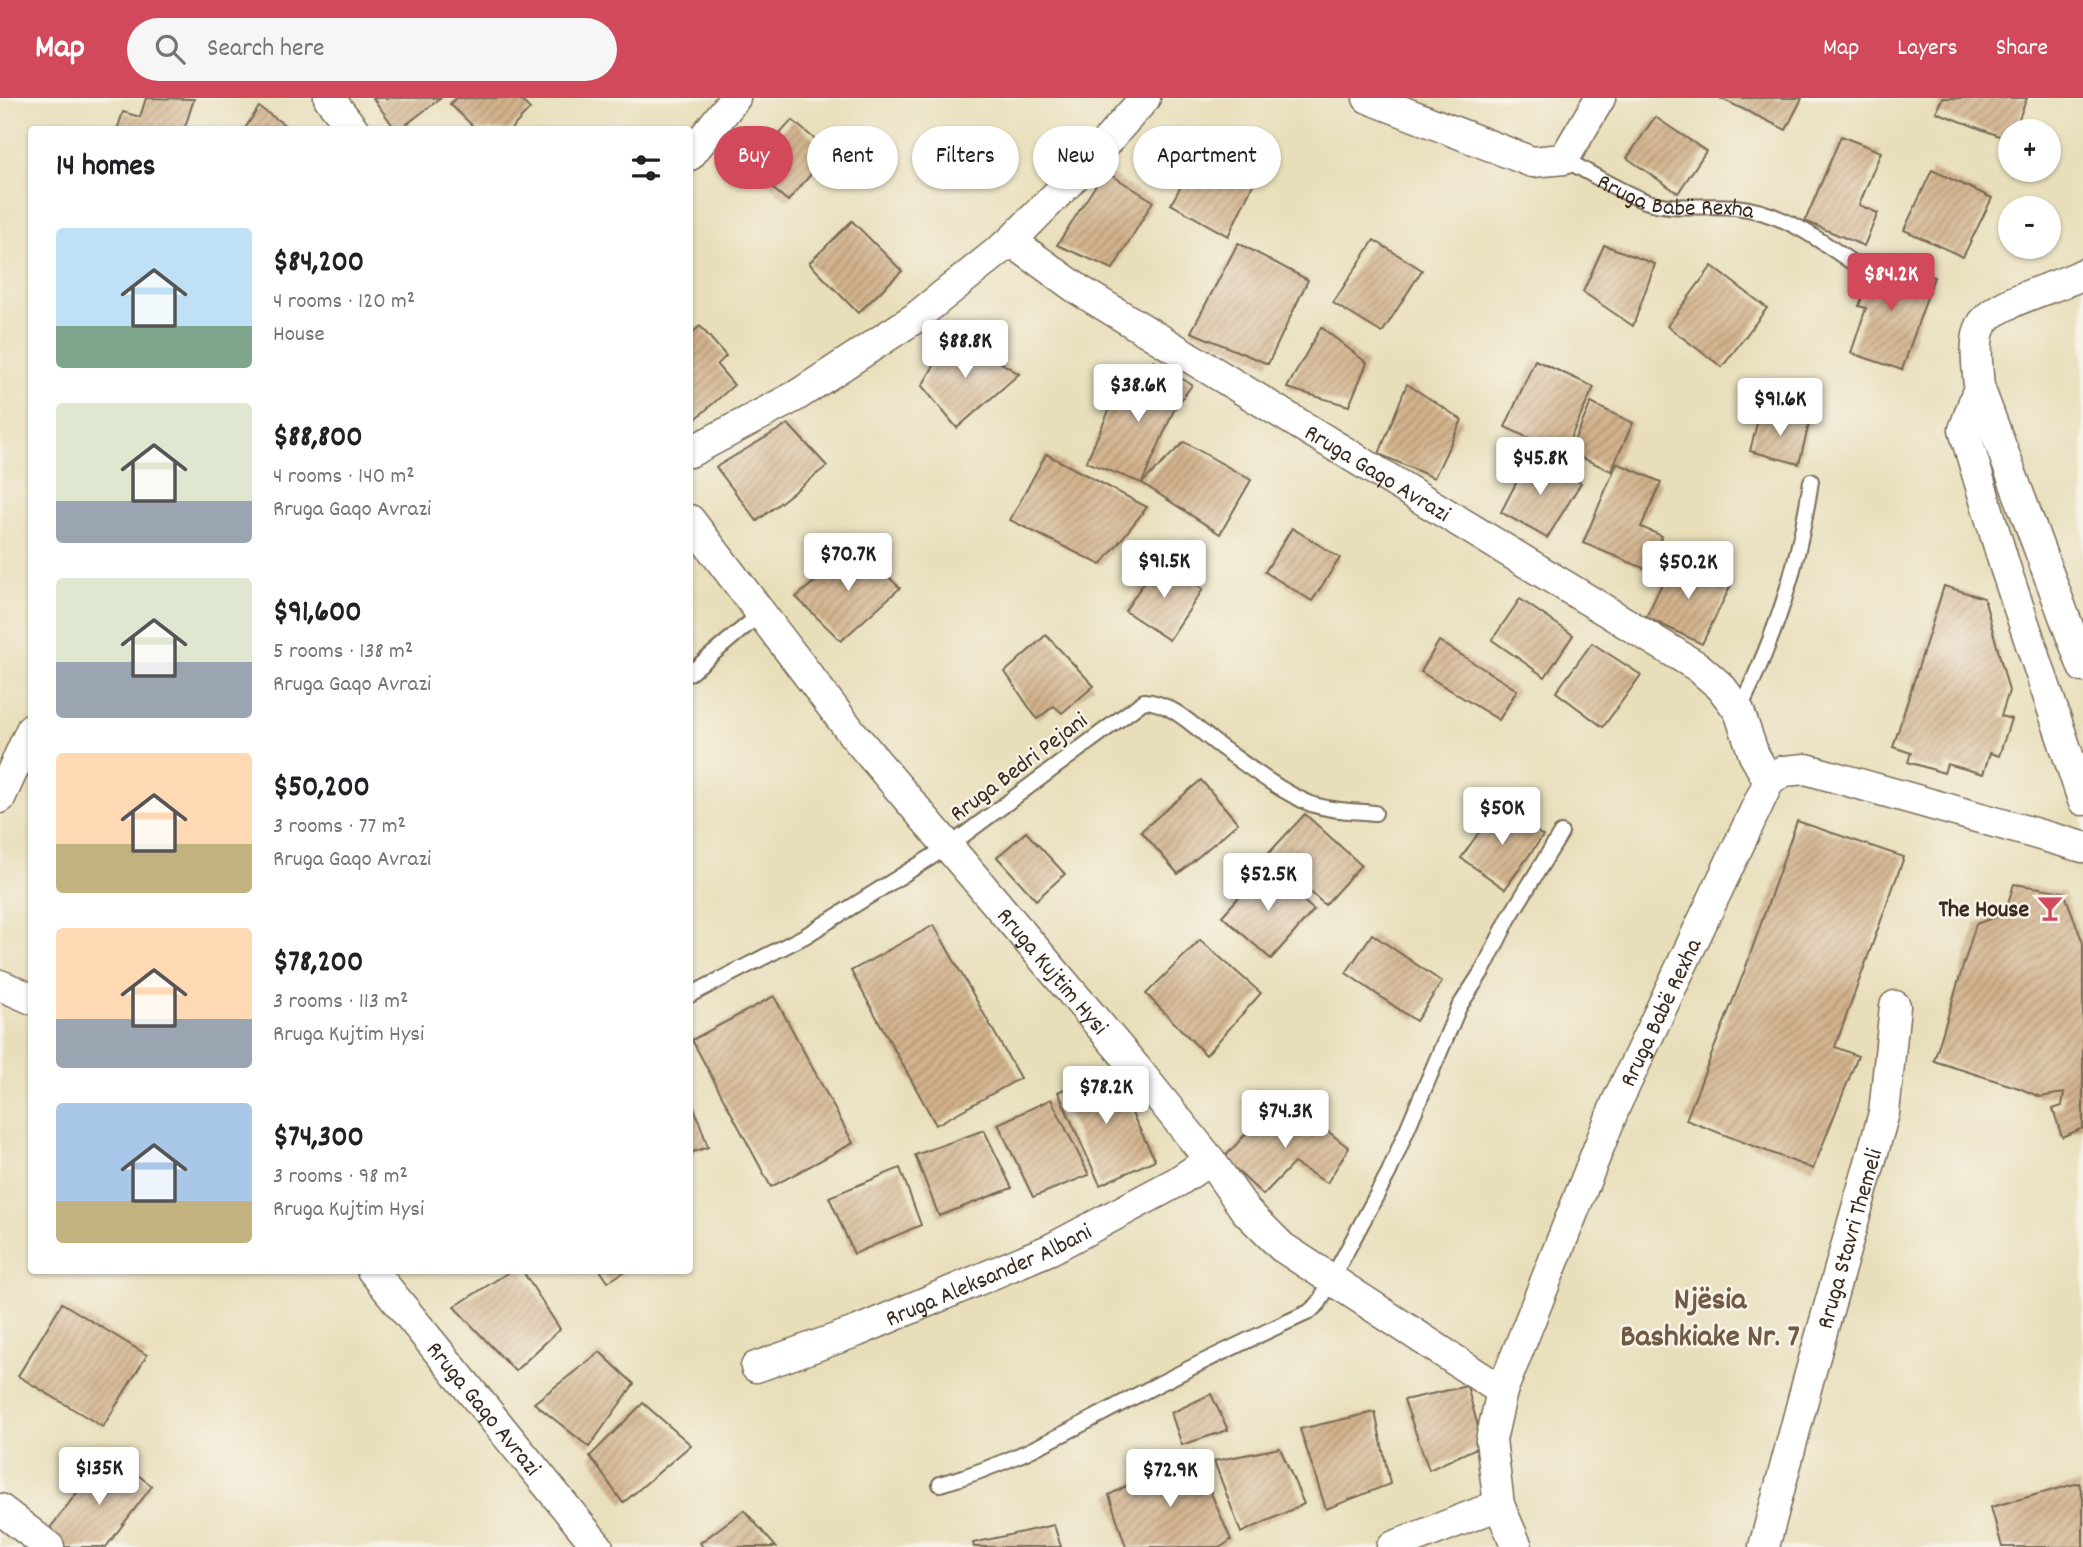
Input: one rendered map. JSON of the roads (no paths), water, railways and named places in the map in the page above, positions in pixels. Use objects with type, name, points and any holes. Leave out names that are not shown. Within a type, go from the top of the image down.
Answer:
[{"type":"street","points":[[329,98],[351,126]]},
{"type":"street","points":[[693,151],[735,98]]},
{"type":"street","points":[[693,450],[796,396],[915,318],[1011,241],[1084,167],[1145,98]]},
{"type":"street","points":[[1368,98],[1532,162],[1564,159]]},
{"type":"street","name":"Rruga Babë Rexha","points":[[1564,159],[1600,98]]},
{"type":"street","name":"Rruga Gaqo Avrazi","points":[[1011,241],[1079,290],[1698,667],[1721,687],[1739,711]]},
{"type":"street","points":[[2083,274],[2069,282],[1997,309],[1981,327],[1976,358],[1979,387],[2083,667]]},
{"type":"street","points":[[1979,387],[1964,430],[2005,567],[2083,800]]},
{"type":"street","name":"Rruga Kujtim Hysi","points":[[693,524],[852,733],[1135,1067],[1210,1160],[1245,1211],[1282,1247],[1502,1391]]},
{"type":"street","points":[[1739,711],[1754,755],[1769,780],[1784,771],[1806,769],[2083,847]]},
{"type":"street","points":[[0,798],[28,737]]},
{"type":"street","name":"Rruga Babë Rexha","points":[[1517,1547],[1499,1505],[1491,1440],[1502,1391],[1616,1104],[1769,780]]},
{"type":"street","points":[[0,985],[28,997]]},
{"type":"street","name":"Rruga Stavri Themeli","points":[[1765,1547],[1808,1381],[1884,1113],[1895,1006]]},
{"type":"street","name":"Rruga Aleksander Albani","points":[[756,1367],[858,1331],[1051,1249],[1177,1182],[1210,1160]]},
{"type":"street","name":"Rruga Gaqo Avrazi","points":[[375,1274],[598,1547]]},
{"type":"street","points":[[1392,1547],[1499,1505]]},
{"type":"street","points":[[0,1509],[49,1547]]},
{"type":"lane","name":"Rruga Babë Rexha","points":[[1564,159],[1646,201],[1683,208],[1737,207],[1773,216],[1812,235],[1850,261]]},
{"type":"lane","points":[[1739,711],[1776,628],[1795,569],[1811,481]]},
{"type":"lane","points":[[693,670],[760,614]]},
{"type":"lane","name":"Rruga Bedri Pejani","points":[[693,993],[805,936],[949,846],[1144,701],[1156,701],[1288,792],[1312,804],[1375,813]]},
{"type":"lane","points":[[940,1484],[974,1475],[1008,1461],[1218,1354],[1309,1312],[1319,1303],[1389,1172],[1459,1007],[1483,970],[1509,918],[1562,833]]},
{"type":"place","name":"The House","points":[[2050,908]]},
{"type":"district","name":"Njësia Bashkiake Nr. 7","points":[[1710,1316]]}]
